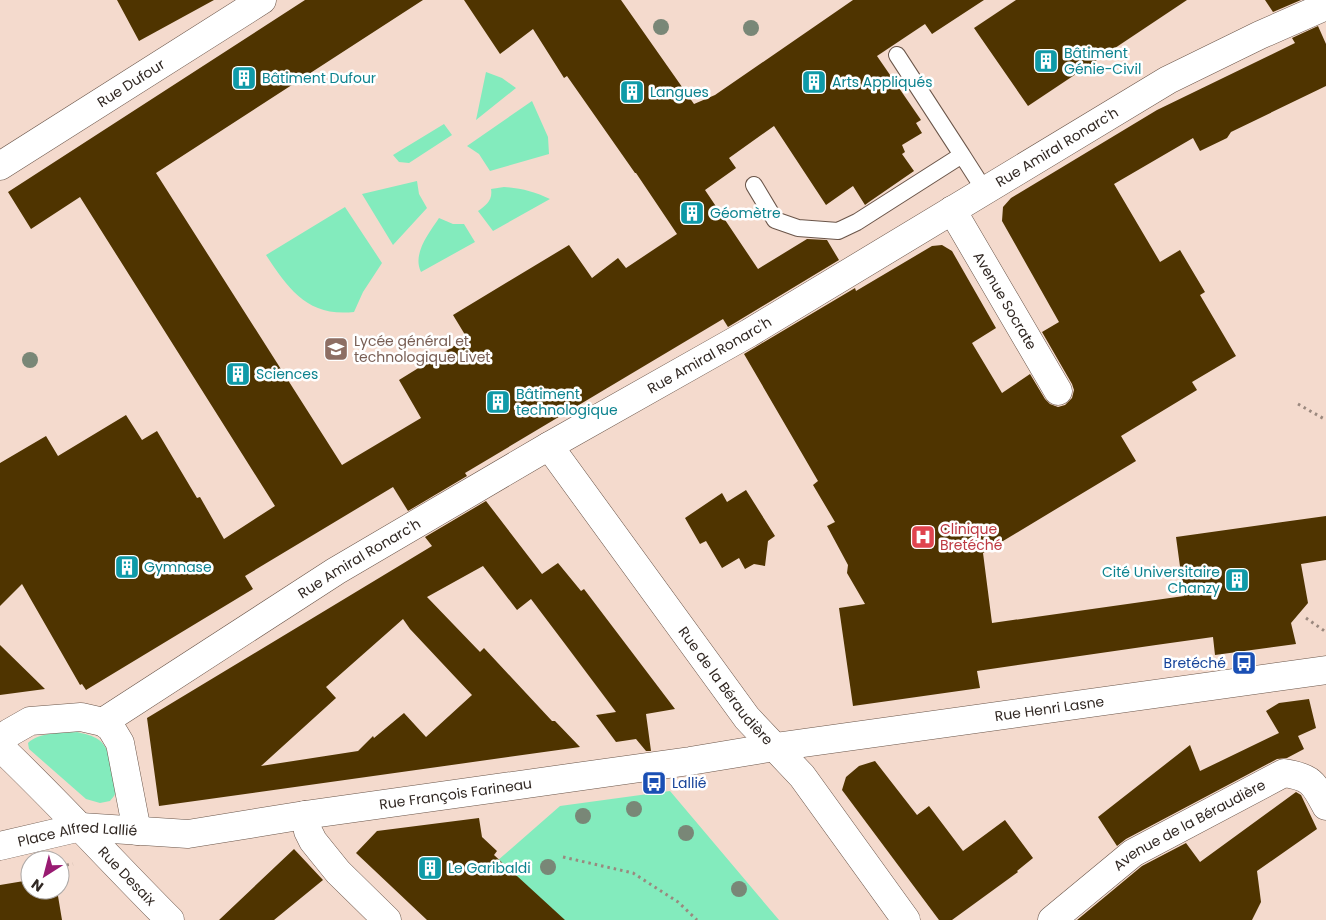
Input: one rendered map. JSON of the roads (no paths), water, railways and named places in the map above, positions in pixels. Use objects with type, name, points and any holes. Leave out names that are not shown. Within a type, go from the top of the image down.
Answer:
[{"type":"street","name":"Rue Dufour","points":[[0,166],[262,0]]},
{"type":"street","name":"Rue Amiral Ronarc'h","points":[[103,722],[336,571],[548,446],[749,333],[1168,80],[1260,34],[1326,6]]},
{"type":"street","name":"Avenue Socrate","points":[[952,210],[1058,391]]},
{"type":"street","name":"Rue de la Béraudière","points":[[548,446],[747,718],[802,776],[906,920]]},
{"type":"street","name":"Rue Henri Lasne","points":[[774,747],[1326,670]]},
{"type":"street","points":[[0,746],[10,733],[30,721],[81,717],[103,722]]},
{"type":"street","name":"Place Alfred Lallié","points":[[0,846],[81,827],[137,831],[120,743],[111,728],[103,722]]},
{"type":"street","name":"Rue Desaix","points":[[0,746],[170,920]]},
{"type":"street","name":"Rue François Farineau","points":[[137,831],[188,834],[306,815],[690,761],[774,747]]},
{"type":"street","name":"Avenue de la Béraudière","points":[[1052,920],[1133,853],[1284,773],[1302,776],[1317,788],[1326,806]]},
{"type":"street","points":[[306,815],[308,831],[313,841],[338,872],[387,920]]},
{"type":"lane","points":[[897,56],[985,191]]},
{"type":"lane","points":[[754,185],[776,220],[798,228],[838,231],[857,222],[962,155]]},
{"type":"place","name":"Bâtiment Génie-Civil","points":[[1046,61]]},
{"type":"place","name":"Bâtiment Dufour","points":[[244,78]]},
{"type":"place","name":"Arts Appliqués","points":[[814,82]]},
{"type":"place","name":"Langues","points":[[632,92]]},
{"type":"place","name":"Géomètre","points":[[692,213]]},
{"type":"place","name":"Lycée général et technologique Livet","points":[[336,349]]},
{"type":"place","name":"Sciences","points":[[238,374]]},
{"type":"place","name":"Bâtiment technologique","points":[[498,402]]},
{"type":"place","name":"Clinique Bretéché","points":[[923,537]]},
{"type":"place","name":"Gymnase","points":[[127,567]]},
{"type":"place","name":"Cité Universitaire Chanzy","points":[[1237,580]]},
{"type":"place","name":"Bretéché","points":[[1244,663]]},
{"type":"place","name":"Lallié","points":[[654,783]]},
{"type":"place","name":"Le Garibaldi","points":[[430,868]]}]
